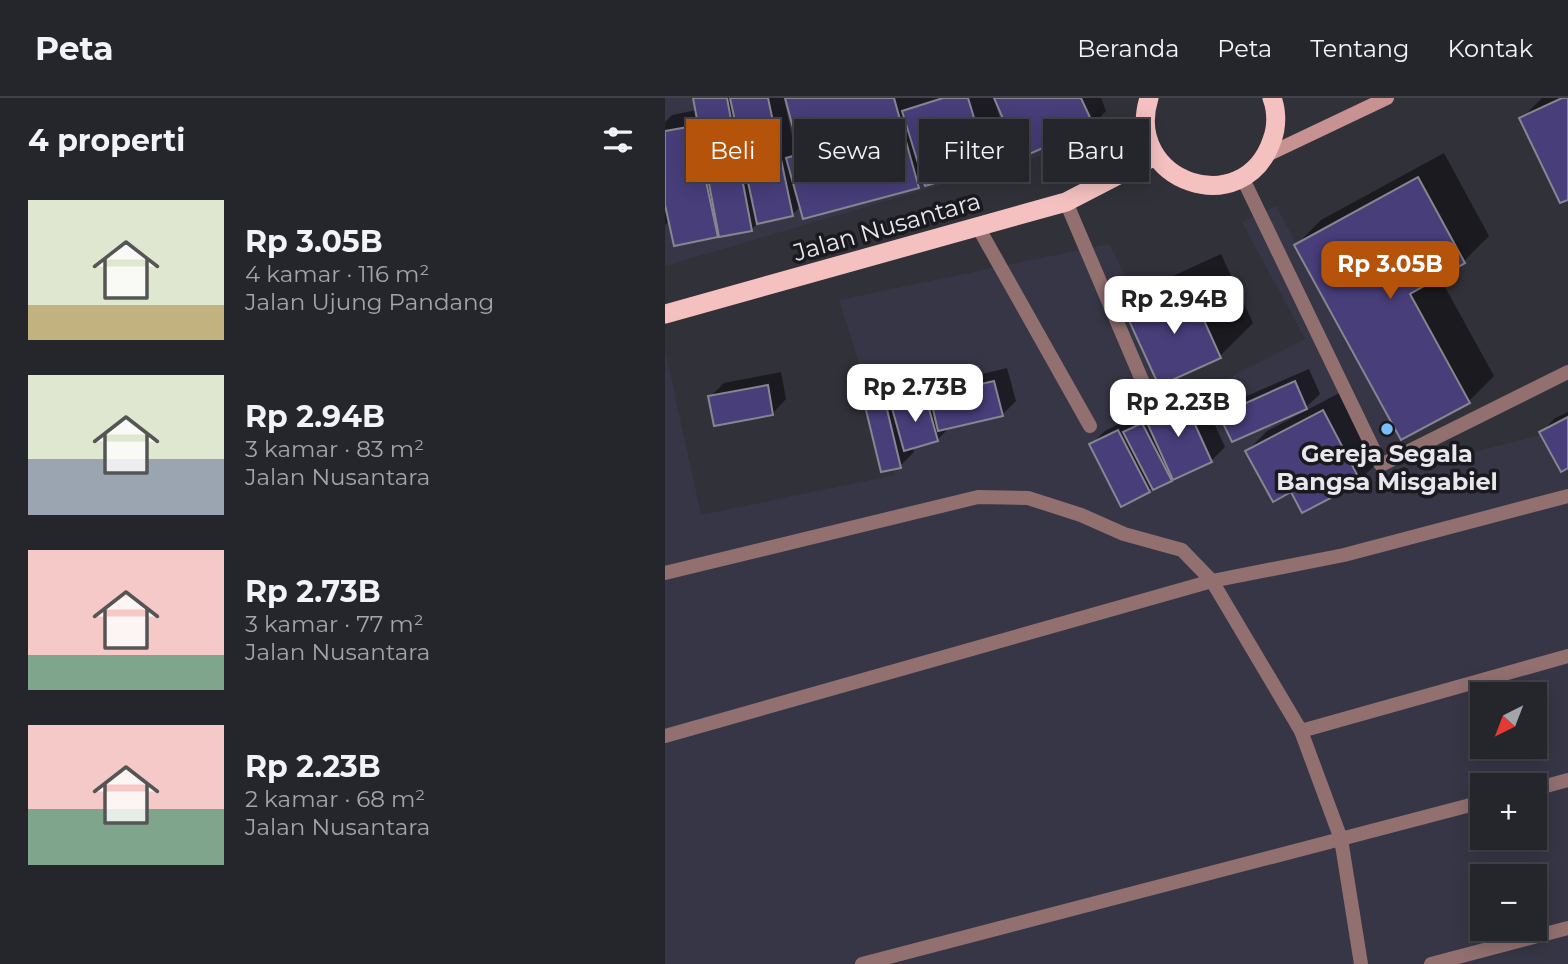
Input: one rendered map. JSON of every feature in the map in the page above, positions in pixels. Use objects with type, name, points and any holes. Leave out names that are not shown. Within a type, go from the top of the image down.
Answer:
[{"type":"highway","points":[[1149,98],[1145,112],[1146,134],[1155,156],[1169,172],[1188,181],[1210,186],[1226,185],[1243,178],[1267,155],[1276,129],[1272,98]]},
{"type":"highway","name":"Jalan Nusantara","points":[[665,314],[1066,202],[1155,156]]},
{"type":"main road","points":[[1267,155],[1387,98]]},
{"type":"lane","points":[[1243,178],[1381,465],[1568,372]]},
{"type":"lane","points":[[1066,202],[1150,399]]},
{"type":"lane","points":[[978,227],[1090,426]]},
{"type":"lane","points":[[665,736],[1212,581],[1344,555],[1568,496]]},
{"type":"lane","points":[[665,573],[978,497],[1028,498],[1081,515],[1124,534],[1182,550],[1212,581],[1301,731],[1341,839],[1361,964]]},
{"type":"lane","points":[[1301,731],[1568,656]]},
{"type":"lane","points":[[1547,786],[1568,780]]},
{"type":"lane","points":[[862,964],[1470,805]]},
{"type":"lane","points":[[1431,964],[1568,928]]},
{"type":"shaded area","points":[[665,98],[1098,98],[1101,104],[1091,119],[1043,119],[1043,155],[1029,159],[1029,119],[919,119],[919,182],[951,182],[665,266]]},
{"type":"shaded area","points":[[1276,206],[1416,467],[1568,428],[1568,964],[665,964],[665,350],[701,515],[895,475],[839,300],[1109,244],[1189,398],[1305,339],[1242,222]]},
{"type":"building","points":[[693,98],[727,98],[731,119],[697,119]]},
{"type":"building","points":[[730,98],[768,98],[772,119],[734,119]]},
{"type":"building","points":[[785,98],[894,98],[900,119],[794,119],[794,132]]},
{"type":"building","points":[[943,98],[968,98],[974,119],[919,119],[919,166],[902,111]]},
{"type":"building","points":[[994,98],[1081,98],[1091,119],[1043,119],[1043,148],[1029,154],[1029,119],[1003,119]]},
{"type":"building","points":[[1562,98],[1568,98],[1568,200],[1560,203],[1519,118]]},
{"type":"building","points":[[686,127],[686,182],[706,182],[718,237],[674,246],[665,205],[665,131]]},
{"type":"building","points":[[905,138],[919,188],[803,219],[786,158],[794,156],[794,182],[905,182]]},
{"type":"building","points":[[780,155],[793,216],[757,224],[748,182],[780,182]]},
{"type":"building","points":[[1418,177],[1465,263],[1410,294],[1470,403],[1401,440],[1294,245]]},
{"type":"building","points":[[709,182],[743,182],[752,231],[719,237]]},
{"type":"building","points":[[1188,285],[1221,358],[1159,386],[1126,314]]},
{"type":"building","points":[[994,381],[1003,416],[938,431],[930,396]]},
{"type":"building","points":[[1295,381],[1307,409],[1232,442],[1219,415]]},
{"type":"building","points":[[768,385],[773,415],[714,426],[708,396]]},
{"type":"building","points":[[926,398],[938,441],[904,451],[892,408]]},
{"type":"building","points":[[1183,398],[1212,462],[1173,480],[1144,416]]},
{"type":"building","points":[[885,401],[901,468],[881,472],[865,406]]},
{"type":"building","points":[[1323,410],[1361,482],[1302,513],[1291,492],[1273,502],[1245,451]]},
{"type":"building","points":[[1568,417],[1568,468],[1561,472],[1539,432]]},
{"type":"building","points":[[1142,423],[1172,481],[1153,490],[1123,432]]},
{"type":"building","points":[[1118,430],[1150,492],[1121,507],[1089,444]]},
{"type":"place","name":"Gereja Segala Bangsa Misgabiel","points":[[1387,429]]}]
